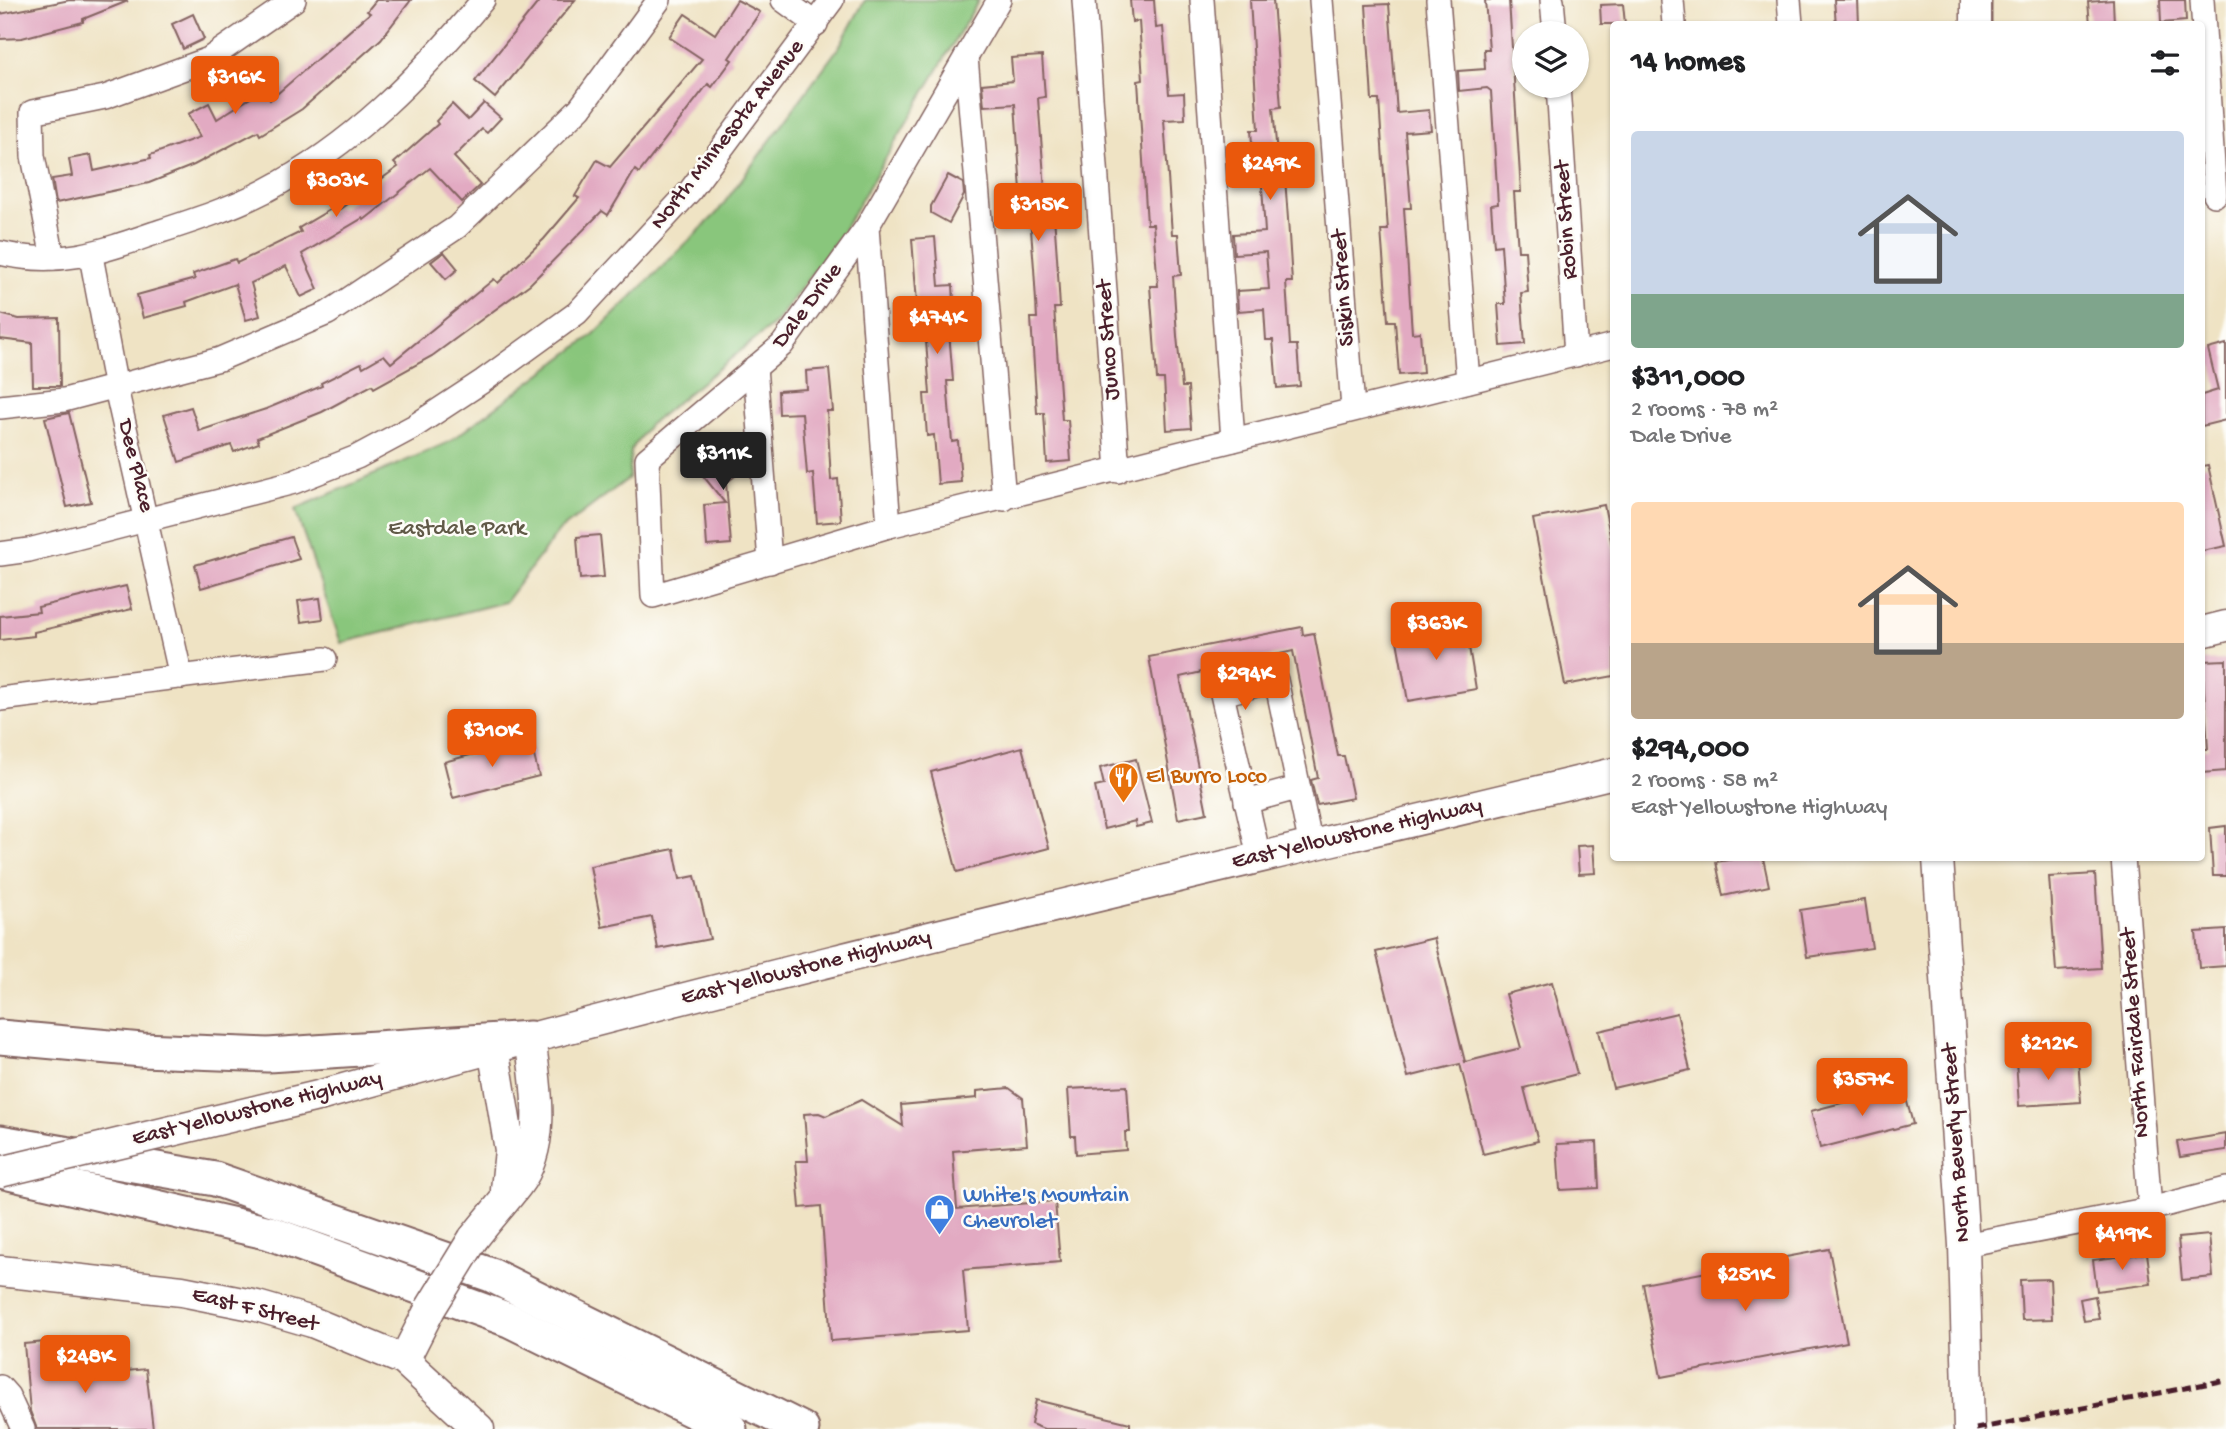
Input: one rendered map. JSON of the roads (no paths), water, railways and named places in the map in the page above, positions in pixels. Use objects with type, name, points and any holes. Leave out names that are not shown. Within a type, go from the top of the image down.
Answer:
[{"type":"highway","points":[[0,1037],[142,1050],[268,1055],[530,1038]]},
{"type":"highway","points":[[0,1142],[215,1179],[491,1275],[802,1429]]},
{"type":"highway","points":[[0,1171],[270,1233],[509,1320],[730,1429]]},
{"type":"main road","points":[[1976,0],[1976,21]]},
{"type":"main road","points":[[2205,631],[2226,626]]},
{"type":"main road","name":"East Yellowstone Highway","points":[[0,1171],[322,1095],[530,1038],[893,945],[1610,774]]},
{"type":"main road","name":"North Beverly Street","points":[[1938,861],[1964,1245],[1969,1429]]},
{"type":"main road","points":[[404,1360],[430,1309],[473,1239],[518,1184],[534,1140],[537,1104],[530,1038]]},
{"type":"main road","points":[[493,1048],[510,1150],[505,1197]]},
{"type":"main road","name":"East F Street","points":[[0,1271],[119,1283],[257,1306],[312,1322],[404,1360],[478,1429]]},
{"type":"street","points":[[53,258],[33,156],[32,111],[105,97],[209,59],[294,0]]},
{"type":"street","points":[[0,253],[53,258],[91,256],[214,213],[263,192],[338,146],[380,112],[483,0]]},
{"type":"street","points":[[0,407],[64,400],[220,359],[328,313],[457,227],[580,108],[659,0]]},
{"type":"street","points":[[783,0],[816,23]]},
{"type":"street","name":"North Minnesota Avenue","points":[[0,554],[29,550],[294,482],[357,457],[413,427],[577,313],[690,191],[832,0]]},
{"type":"street","name":"Dale Drive","points":[[770,562],[653,596],[647,459],[782,345],[867,227],[999,0]]},
{"type":"street","name":"Junco Street","points":[[1084,0],[1118,471]]},
{"type":"street","points":[[1202,0],[1233,440]]},
{"type":"street","name":"Siskin Street","points":[[1321,0],[1353,408]]},
{"type":"street","points":[[1438,0],[1468,381]]},
{"type":"street","points":[[1552,0],[1554,21]]},
{"type":"street","points":[[1672,0],[1674,21]]},
{"type":"street","points":[[1789,0],[1791,21]]},
{"type":"street","points":[[2202,0],[2203,21]]},
{"type":"street","points":[[2205,49],[2214,195]]},
{"type":"street","points":[[966,57],[1004,499]]},
{"type":"street","name":"Robin Street","points":[[1559,98],[1576,355]]},
{"type":"street","points":[[867,227],[888,526]]},
{"type":"street","name":"Dee Place","points":[[91,256],[116,388],[148,520],[181,677]]},
{"type":"street","points":[[755,368],[770,562],[888,526],[1118,471],[1353,408],[1610,346]]},
{"type":"street","points":[[0,699],[325,659]]},
{"type":"street","points":[[1259,858],[1222,694],[1276,680],[1311,846]]},
{"type":"street","points":[[1246,802],[1297,788]]},
{"type":"street","name":"North Fairdale Street","points":[[2123,861],[2150,1209]]},
{"type":"street","points":[[1964,1245],[2150,1209],[2226,1189]]},
{"type":"street","points":[[0,1387],[8,1396],[23,1429]]},
{"type":"railway","points":[[1976,1429],[2226,1380]]},
{"type":"place","name":"El Burro Loco","points":[[1123,804]]},
{"type":"place","name":"White's Mountain Chevrolet","points":[[940,1236]]},
{"type":"park label","name":"Eastdale Park","points":[[457,529]]}]
